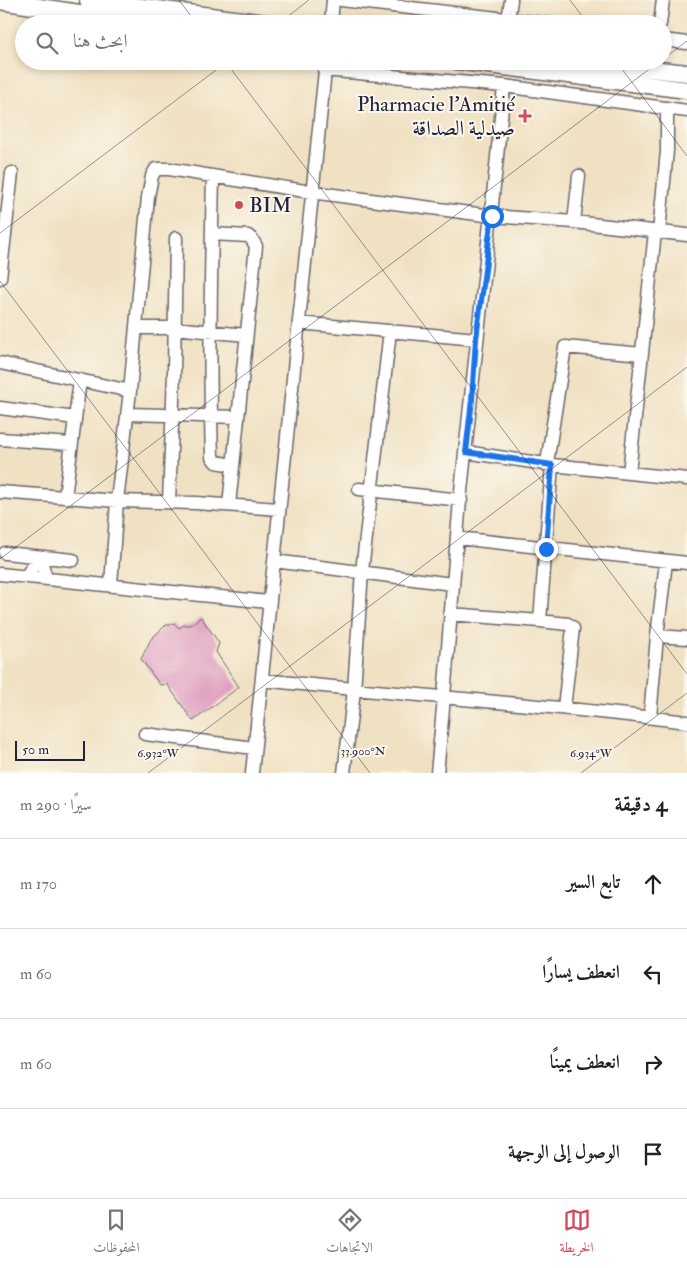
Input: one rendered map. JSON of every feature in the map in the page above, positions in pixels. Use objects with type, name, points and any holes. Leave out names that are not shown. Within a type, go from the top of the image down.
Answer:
[{"type":"main road","points":[[88,0],[145,4],[215,15]]},
{"type":"main road","points":[[0,1],[93,15]]},
{"type":"main road","points":[[528,70],[687,90]]},
{"type":"main road","points":[[672,70],[687,73]]},
{"type":"street","points":[[332,15],[333,0]]},
{"type":"street","points":[[341,0],[431,5],[482,15]]},
{"type":"street","points":[[509,15],[511,0]]},
{"type":"street","points":[[661,15],[663,0]]},
{"type":"street","points":[[672,42],[687,44]]},
{"type":"street","points":[[252,773],[268,602],[274,561],[325,70]]},
{"type":"street","points":[[361,70],[504,86],[687,111]]},
{"type":"street","points":[[436,773],[445,696],[452,584],[472,400],[476,339],[492,216],[504,86]]},
{"type":"street","points":[[629,473],[642,354],[667,162],[667,108]]},
{"type":"street","points":[[111,585],[117,501],[129,414],[148,197],[154,172],[160,168],[311,192],[492,216],[574,222],[687,235]]},
{"type":"street","points":[[0,277],[12,173]]},
{"type":"street","points":[[213,176],[210,331],[210,416],[213,460],[233,465]]},
{"type":"street","points":[[574,222],[580,176]]},
{"type":"street","points":[[212,234],[248,236],[252,238],[256,246],[229,505]]},
{"type":"street","points":[[169,502],[173,415],[176,238]]},
{"type":"street","points":[[299,322],[476,339]]},
{"type":"street","points":[[137,328],[174,328],[246,335]]},
{"type":"street","points":[[344,773],[354,690],[365,490],[390,330]]},
{"type":"street","points":[[540,621],[550,464],[565,347],[642,354]]},
{"type":"street","points":[[0,363],[130,391]]},
{"type":"street","points":[[65,497],[80,380]]},
{"type":"street","points":[[0,408],[75,418]]},
{"type":"street","points":[[129,414],[238,417]]},
{"type":"street","points":[[0,439],[71,444]]},
{"type":"street","points":[[466,452],[550,464],[687,479]]},
{"type":"street","points":[[365,490],[461,500]]},
{"type":"street","points":[[0,492],[117,501],[169,502],[279,509]]},
{"type":"street","points":[[457,538],[687,563]]},
{"type":"street","points":[[5,553],[73,560]]},
{"type":"street","points":[[40,557],[46,578]]},
{"type":"street","points":[[26,576],[40,557]]},
{"type":"street","points":[[274,561],[452,584]]},
{"type":"street","points":[[650,717],[656,636],[666,562]]},
{"type":"street","points":[[0,574],[268,602]]},
{"type":"street","points":[[450,614],[568,624],[573,628],[564,708]]},
{"type":"street","points":[[656,636],[687,638]]},
{"type":"street","points":[[262,680],[354,690],[445,696],[687,722]]},
{"type":"street","points":[[145,734],[254,748]]},
{"type":"building","points":[[201,617],[219,643],[216,652],[239,687],[193,721],[167,684],[160,685],[141,659],[151,639],[166,625],[174,623],[179,628],[184,625],[191,625]]},
{"type":"place","name":"Pharmacie l'Amitié صيدلية الصداقة","points":[[525,116]]},
{"type":"place","name":"BIM","points":[[239,205]]},
{"type":"route","points":[[492,216],[476,339],[466,452],[552,465],[546,549]]}]
